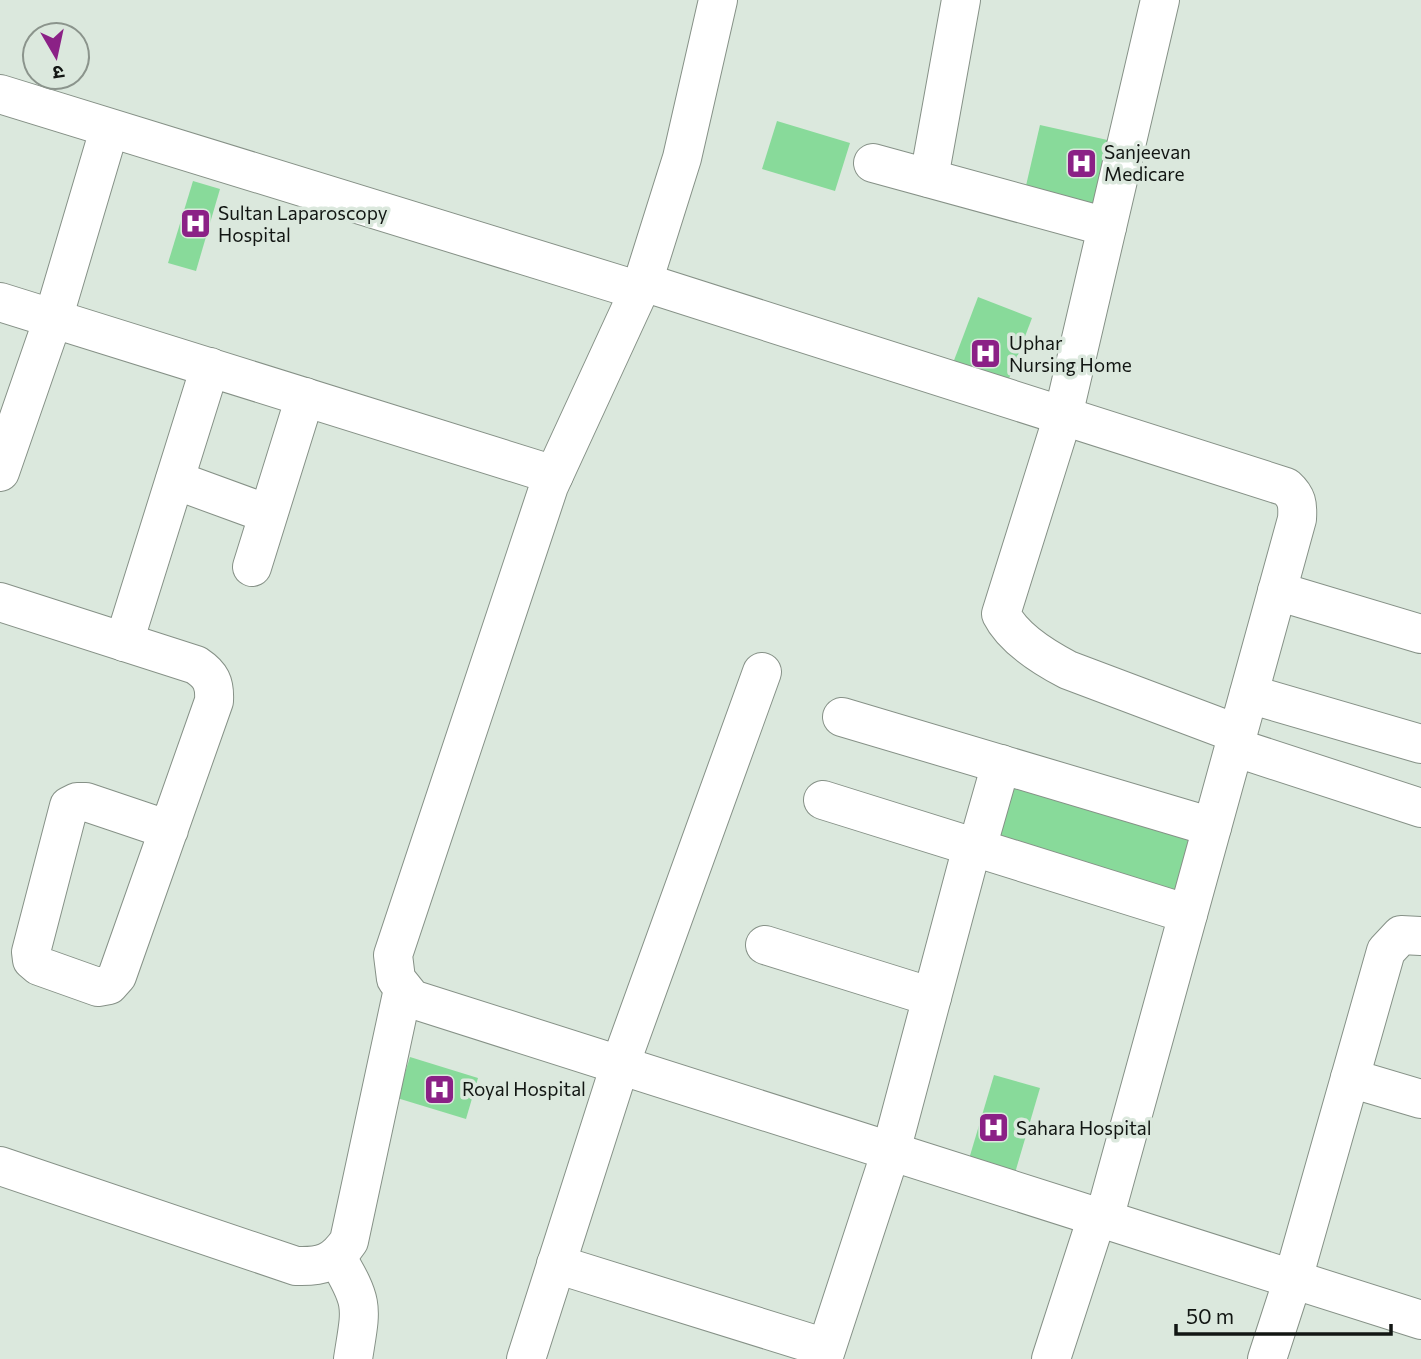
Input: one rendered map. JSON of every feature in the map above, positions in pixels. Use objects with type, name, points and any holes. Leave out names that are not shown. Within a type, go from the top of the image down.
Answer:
[{"type":"street","points":[[718,0],[682,158],[642,286],[554,475],[393,955],[396,979],[412,999],[1421,1320]]},
{"type":"street","points":[[929,178],[961,0]]},
{"type":"street","points":[[1160,0],[1063,416],[1001,606],[1005,623],[1046,659],[1068,670],[1236,740],[1421,807]]},
{"type":"street","points":[[0,94],[109,130],[642,286],[1063,416],[1286,487],[1294,494],[1298,505],[1277,591],[1188,914],[1100,1218],[1051,1359]]},
{"type":"street","points":[[0,472],[53,319],[109,130]]},
{"type":"street","points":[[873,163],[1107,227]]},
{"type":"street","points":[[0,302],[554,475]]},
{"type":"street","points":[[124,642],[210,367]]},
{"type":"street","points":[[252,567],[305,397]]},
{"type":"street","points":[[175,480],[268,514]]},
{"type":"street","points":[[1277,591],[1421,634]]},
{"type":"street","points":[[0,602],[196,665],[210,675],[215,688],[214,701],[169,830],[117,976],[109,985],[98,987],[39,966],[32,960],[31,952],[69,806],[86,802],[169,830]]},
{"type":"street","points":[[526,1359],[620,1065],[762,672]]},
{"type":"street","points":[[1249,694],[1421,744]]},
{"type":"street","points":[[842,717],[1212,827]]},
{"type":"street","points":[[556,1264],[824,1354],[891,1152],[974,848],[1001,764]]},
{"type":"street","points":[[823,800],[1188,914]]},
{"type":"street","points":[[1267,1359],[1293,1279],[1386,951],[1401,935],[1421,936]]},
{"type":"street","points":[[765,945],[932,997]]},
{"type":"street","points":[[0,1166],[296,1266],[319,1267],[337,1258],[349,1241],[403,989]]},
{"type":"street","points":[[1350,1078],[1421,1099]]},
{"type":"street","points":[[337,1258],[357,1292],[360,1303],[353,1359]]},
{"type":"building","points":[[777,121],[850,143],[835,191],[762,169]]},
{"type":"building","points":[[1040,125],[1121,143],[1103,221],[1022,203]]},
{"type":"building","points":[[193,181],[220,189],[196,271],[168,263]]},
{"type":"building","points":[[978,297],[1032,318],[1007,384],[953,363]]},
{"type":"building","points":[[1009,772],[1196,829],[1174,902],[986,845]]},
{"type":"building","points":[[410,1057],[478,1078],[466,1119],[397,1098]]},
{"type":"building","points":[[994,1075],[1040,1088],[1015,1173],[969,1159]]},
{"type":"place","name":"Sanjeevan Medicare","points":[[1081,163]]},
{"type":"place","name":"Sultan Laparoscopy Hospital","points":[[195,224]]},
{"type":"place","name":"Uphar Nursing Home","points":[[986,354]]},
{"type":"place","name":"Royal Hospital","points":[[439,1089]]},
{"type":"place","name":"Sahara Hospital","points":[[993,1128]]}]
